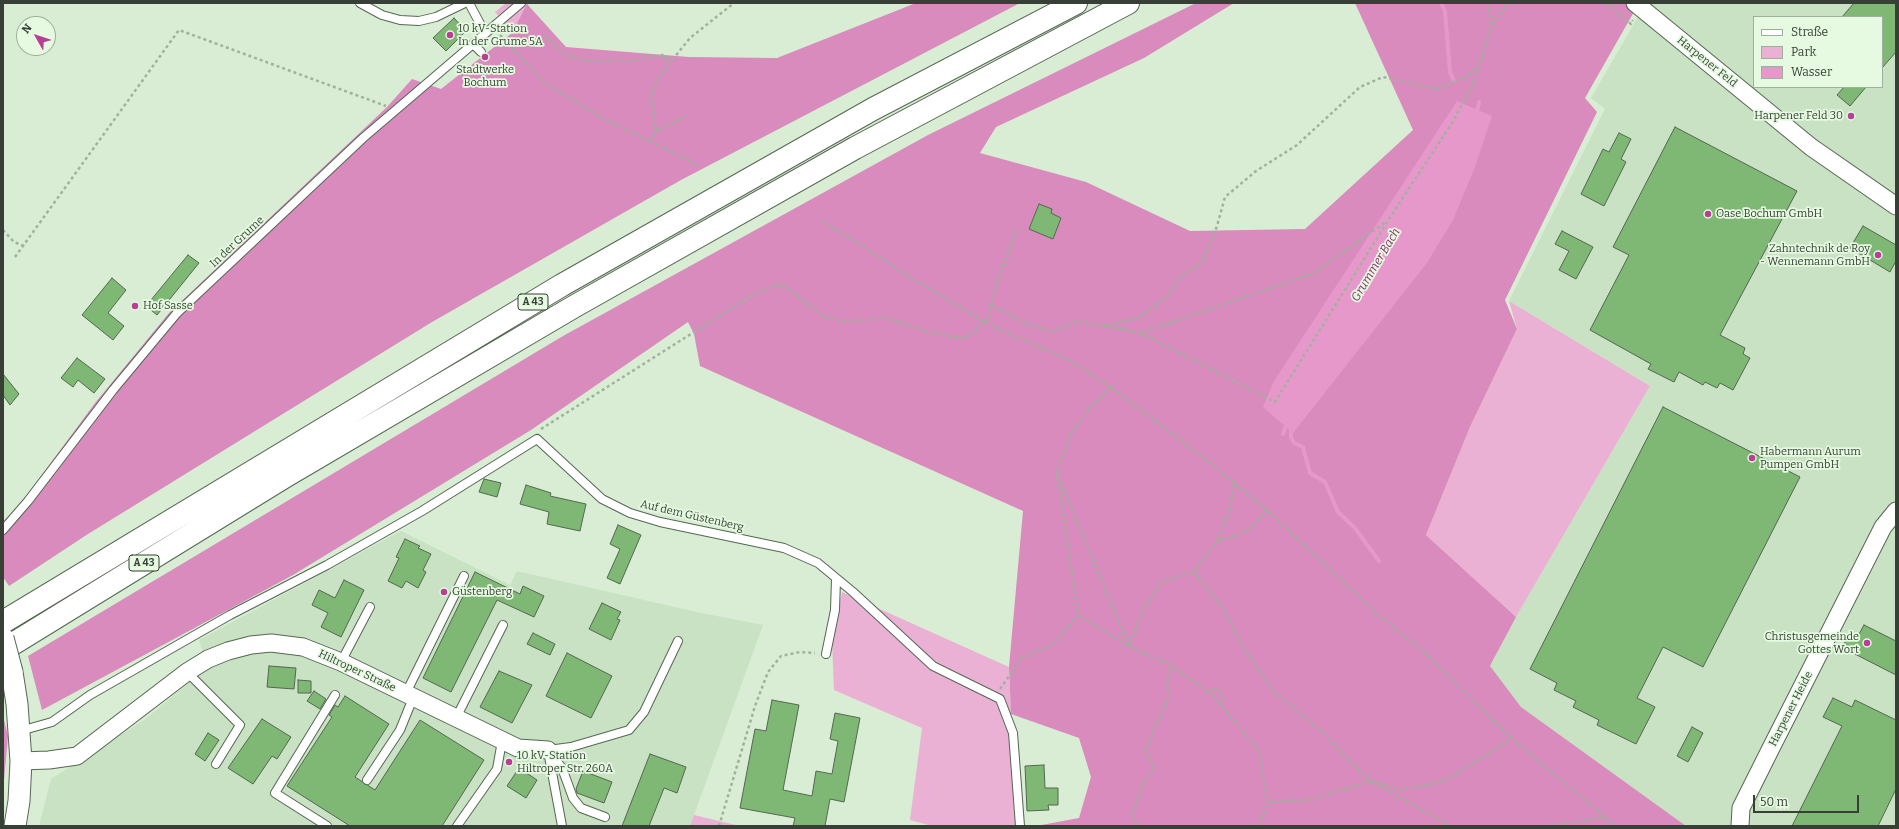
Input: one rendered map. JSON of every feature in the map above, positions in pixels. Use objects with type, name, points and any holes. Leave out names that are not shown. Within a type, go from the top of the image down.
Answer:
[{"type":"highway","name":"A 43","points":[[3,622],[562,285],[873,110],[1076,3]]},
{"type":"highway","name":"A 43","points":[[3,650],[279,480],[575,306],[855,148],[1128,3]]},
{"type":"street","name":"Harpener Feld","points":[[1635,3],[1811,147],[1896,206]]},
{"type":"street","name":"Harpener Heide","points":[[1740,826],[1741,808],[1883,527],[1896,511]]},
{"type":"street","points":[[3,638],[12,672],[20,731],[22,761],[19,801],[15,826]]},
{"type":"street","name":"Hiltroper Straße","points":[[22,761],[50,760],[77,756],[186,672],[208,659],[228,651],[252,645],[271,643],[303,647],[341,662],[518,748],[548,750]]},
{"type":"lane","points":[[360,3],[382,15],[400,20],[419,21],[436,17],[465,3]]},
{"type":"lane","points":[[469,3],[485,34]]},
{"type":"lane","name":"In der Grume","points":[[3,530],[32,496],[123,378],[177,313],[396,110],[521,3]]},
{"type":"lane","points":[[473,44],[481,52]]},
{"type":"lane","points":[[20,731],[52,722],[90,695],[230,615],[327,565],[422,511],[537,439]]},
{"type":"lane","name":"Auf dem Güstenberg","points":[[537,439],[602,499],[630,513],[660,522],[784,548],[818,563],[853,592],[933,666],[1000,698],[1013,733],[1020,826]]},
{"type":"lane","points":[[367,780],[400,730],[409,696],[464,576]]},
{"type":"lane","points":[[826,654],[835,610],[836,579]]},
{"type":"lane","points":[[341,662],[370,607]]},
{"type":"lane","points":[[456,718],[503,625]]},
{"type":"lane","points":[[548,750],[571,747],[629,730],[644,712],[678,641]]},
{"type":"lane","points":[[186,672],[240,725],[216,764]]},
{"type":"lane","points":[[327,826],[275,793],[335,695]]},
{"type":"lane","points":[[457,826],[497,769],[502,741]]},
{"type":"lane","points":[[548,750],[562,768],[573,798],[581,808],[605,817]]},
{"type":"lane","points":[[548,750],[562,826]]},
{"type":"path","points":[[544,35],[570,57],[591,61],[631,61],[662,56],[673,59],[690,38],[734,3]]},
{"type":"path","points":[[1488,3],[1492,26]]},
{"type":"path","points":[[991,305],[1025,323],[1052,332],[1077,321],[1142,333],[1275,402],[1389,219],[1452,123],[1473,84],[1492,26],[1508,3]]},
{"type":"path","points":[[494,26],[509,46],[545,83],[606,120],[700,166]]},
{"type":"path","points":[[16,258],[179,30],[396,110]]},
{"type":"path","points":[[650,142],[656,130],[651,98],[653,88],[659,77],[671,63],[662,58],[662,56]]},
{"type":"path","points":[[1105,326],[1138,318],[1168,296],[1179,278],[1203,262],[1217,226],[1225,198],[1256,170],[1297,145],[1360,87],[1383,77],[1438,89],[1466,77],[1479,66]]},
{"type":"path","points":[[656,130],[686,116]]},
{"type":"path","points":[[1142,333],[1314,273],[1389,219]]},
{"type":"path","points":[[822,222],[849,237],[916,281],[998,329],[1067,359],[1111,387],[1267,510],[1377,614],[1426,654],[1512,739],[1616,826]]},
{"type":"path","points":[[3,230],[14,242],[24,246]]},
{"type":"path","points":[[537,439],[542,428],[604,391],[753,295],[776,285],[784,286],[823,316],[843,322],[886,318],[922,330],[964,339],[985,321],[997,283],[1017,230]]},
{"type":"path","points":[[994,696],[1022,658],[1055,643],[1078,615],[1057,471],[1072,432],[1089,409],[1111,387]]},
{"type":"path","points":[[1057,471],[1130,646]]},
{"type":"path","points":[[1130,646],[1144,608],[1163,581],[1194,572],[1218,540],[1229,512],[1234,483]]},
{"type":"path","points":[[1218,540],[1237,536],[1254,525],[1267,510]]},
{"type":"path","points":[[1194,572],[1222,607],[1242,645],[1273,691],[1320,730],[1370,781],[1451,826]]},
{"type":"path","points":[[1078,615],[1130,646],[1171,665],[1209,693],[1258,749],[1268,802],[1258,826]]},
{"type":"path","points":[[718,826],[755,706],[768,672],[781,656],[800,652],[826,654]]},
{"type":"path","points":[[1138,826],[1132,816],[1142,786],[1154,767],[1145,750],[1169,696],[1167,683],[1171,665]]},
{"type":"path","points":[[1209,693],[1214,689],[1220,691],[1223,698],[1221,706]]},
{"type":"path","points":[[1268,802],[1309,800],[1370,781],[1401,790],[1437,783],[1456,774],[1512,739]]},
{"type":"path","points":[[1547,826],[1605,817]]},
{"type":"shaded area","points":[[916,3],[1020,3],[681,180],[432,322],[88,534],[9,586],[3,577],[3,522],[24,499],[95,403],[169,313],[387,107],[412,79],[441,89],[512,33],[527,4],[566,47],[689,57],[777,58]]},
{"type":"shaded area","points":[[1196,3],[1234,3],[1144,58],[996,127],[980,153],[1086,182],[1190,231],[1305,229],[1413,130],[1355,3],[1639,3],[1585,98],[1597,112],[1505,300],[1517,329],[1470,427],[1426,535],[1516,617],[1490,666],[1521,707],[1686,826],[1036,826],[1079,818],[1091,777],[1079,738],[1011,714],[1009,667],[1023,511],[700,366],[694,334],[688,322],[531,430],[293,575],[42,710],[28,656],[563,336],[928,135]]},
{"type":"shaded area","points":[[1646,3],[1896,3],[1896,826],[1686,826],[1521,707],[1490,667],[1516,617],[1650,386],[1509,301],[1605,109],[1591,98]]},
{"type":"shaded area","points":[[401,531],[510,585],[517,571],[701,613],[763,625],[690,826],[39,826],[51,779],[144,720],[208,667],[199,640]]},
{"type":"shaded area","points":[[3,716],[8,736],[3,792]]},
{"type":"green space","points":[[506,3],[529,3],[513,33],[495,12]]},
{"type":"green space","points":[[1509,301],[1650,386],[1516,617],[1426,535],[1470,427],[1517,329]]},
{"type":"green space","points":[[842,592],[1009,667],[1016,826],[932,826],[910,820],[922,728],[834,690],[832,641]]},
{"type":"green space","points":[[694,815],[740,826],[690,826]]},
{"type":"water","points":[[1457,101],[1492,116],[1475,167],[1453,220],[1427,263],[1293,433],[1263,407],[1274,381]]},
{"type":"building","points":[[1854,3],[1896,3],[1896,52],[1883,67],[1883,16],[1843,16]]},
{"type":"building","name":"10 kV-Station In der Grume 5A","points":[[454,18],[466,31],[446,51],[433,38]]},
{"type":"building","points":[[1843,88],[1865,88],[1850,106],[1837,95]]},
{"type":"building","points":[[1675,127],[1797,191],[1720,335],[1745,348],[1743,354],[1750,358],[1733,390],[1720,383],[1717,388],[1705,382],[1703,385],[1679,372],[1674,382],[1648,369],[1651,364],[1590,330],[1629,255],[1613,247]]},
{"type":"building","points":[[1619,133],[1631,139],[1621,159],[1626,162],[1604,206],[1581,194],[1603,149],[1609,152]]},
{"type":"building","points":[[1039,204],[1052,209],[1051,213],[1061,218],[1053,239],[1029,229]]},
{"type":"building","name":"Zahntechnik de Roy - Wennemann GmbH","points":[[1863,226],[1896,245],[1896,261],[1890,272],[1850,248]]},
{"type":"building","points":[[1562,231],[1593,247],[1576,279],[1559,270],[1569,251],[1555,244]]},
{"type":"building","points":[[188,255],[199,263],[157,315],[146,306]]},
{"type":"building","points":[[112,278],[126,290],[108,313],[124,326],[113,340],[82,315]]},
{"type":"building","points":[[77,358],[105,379],[94,393],[78,380],[73,387],[61,378]]},
{"type":"building","points":[[3,374],[19,394],[10,405],[3,395]]},
{"type":"building","points":[[1663,407],[1800,477],[1703,667],[1663,647],[1637,698],[1655,707],[1636,744],[1597,725],[1599,720],[1573,707],[1576,701],[1554,690],[1557,683],[1530,669]]},
{"type":"building","points":[[484,479],[501,483],[497,497],[479,492]]},
{"type":"building","points":[[526,485],[551,493],[550,496],[586,504],[580,531],[547,524],[549,512],[520,504]]},
{"type":"building","points":[[618,525],[641,535],[620,584],[607,578],[620,549],[610,544]]},
{"type":"building","points":[[405,539],[420,546],[418,548],[431,554],[423,570],[426,572],[418,588],[406,581],[402,588],[388,581],[399,558],[396,557]]},
{"type":"building","points":[[475,572],[520,594],[523,586],[544,596],[534,617],[497,600],[451,692],[423,678]]},
{"type":"building","points":[[344,580],[364,590],[341,637],[321,627],[328,613],[312,605],[319,590],[335,598]]},
{"type":"building","points":[[602,603],[621,612],[617,619],[620,620],[611,640],[589,629]]},
{"type":"building","points":[[1864,625],[1896,641],[1896,675],[1851,652],[1853,648],[1844,644],[1849,634],[1857,638]]},
{"type":"building","points":[[533,633],[555,644],[550,655],[527,644]]},
{"type":"building","points":[[567,653],[612,676],[591,718],[546,696]]},
{"type":"building","points":[[269,666],[296,668],[294,689],[267,687]]},
{"type":"building","points":[[499,671],[532,685],[512,723],[480,707]]},
{"type":"building","points":[[298,680],[311,681],[311,693],[298,693]]},
{"type":"building","points":[[314,691],[326,699],[320,709],[307,701]]},
{"type":"building","points":[[345,696],[389,724],[355,777],[375,790],[420,720],[484,760],[442,826],[350,826],[287,786],[332,717],[329,715],[335,705],[338,707]]},
{"type":"building","points":[[1833,698],[1852,707],[1855,700],[1896,720],[1896,789],[1878,826],[1792,826],[1842,726],[1823,717]]},
{"type":"building","points":[[772,700],[799,705],[783,790],[812,796],[816,771],[832,774],[838,741],[830,739],[835,713],[860,718],[844,802],[830,799],[825,826],[793,826],[795,818],[740,808],[755,729],[766,731]]},
{"type":"building","points":[[262,719],[291,737],[277,759],[272,756],[253,784],[228,768]]},
{"type":"building","points":[[1692,727],[1703,733],[1688,762],[1677,756]]},
{"type":"building","points":[[208,733],[219,740],[205,761],[195,754]]},
{"type":"building","points":[[650,754],[686,767],[677,793],[664,788],[649,826],[622,826]]},
{"type":"building","points":[[1044,765],[1045,788],[1058,788],[1058,805],[1048,805],[1049,810],[1027,811],[1025,766]]},
{"type":"building","points":[[519,768],[537,780],[526,798],[507,786]]},
{"type":"building","points":[[583,771],[612,782],[604,803],[577,793],[576,789]]},
{"type":"waterway","name":"Grummer Bach","points":[[1441,3],[1445,11],[1450,72],[1454,81]]},
{"type":"waterway","name":"Grummer Bach","points":[[1476,115],[1479,102]]},
{"type":"waterway","name":"Grummer Bach","points":[[1283,434],[1287,422]]},
{"type":"waterway","points":[[1291,427],[1291,437],[1294,443],[1303,447],[1310,473],[1325,482],[1338,512],[1355,528],[1379,561]]},
{"type":"place","name":"10 kV-Station In der Grume 5A","points":[[450,35]]},
{"type":"place","name":"Stadtwerke Bochum","points":[[485,57]]},
{"type":"place","name":"Harpener Feld 30","points":[[1851,116]]},
{"type":"place","name":"Oase Bochum GmbH","points":[[1708,214]]},
{"type":"place","name":"Zahntechnik de Roy - Wennemann GmbH","points":[[1878,255]]},
{"type":"place","name":"Hof Sasse","points":[[135,306]]},
{"type":"place","name":"Habermann Aurum Pumpen GmbH","points":[[1752,458]]},
{"type":"place","name":"Güstenberg","points":[[444,592]]},
{"type":"place","name":"Christusgemeinde Gottes Wort","points":[[1867,643]]},
{"type":"place","name":"10 kV-Station Hiltroper Str. 260A","points":[[509,762]]}]
